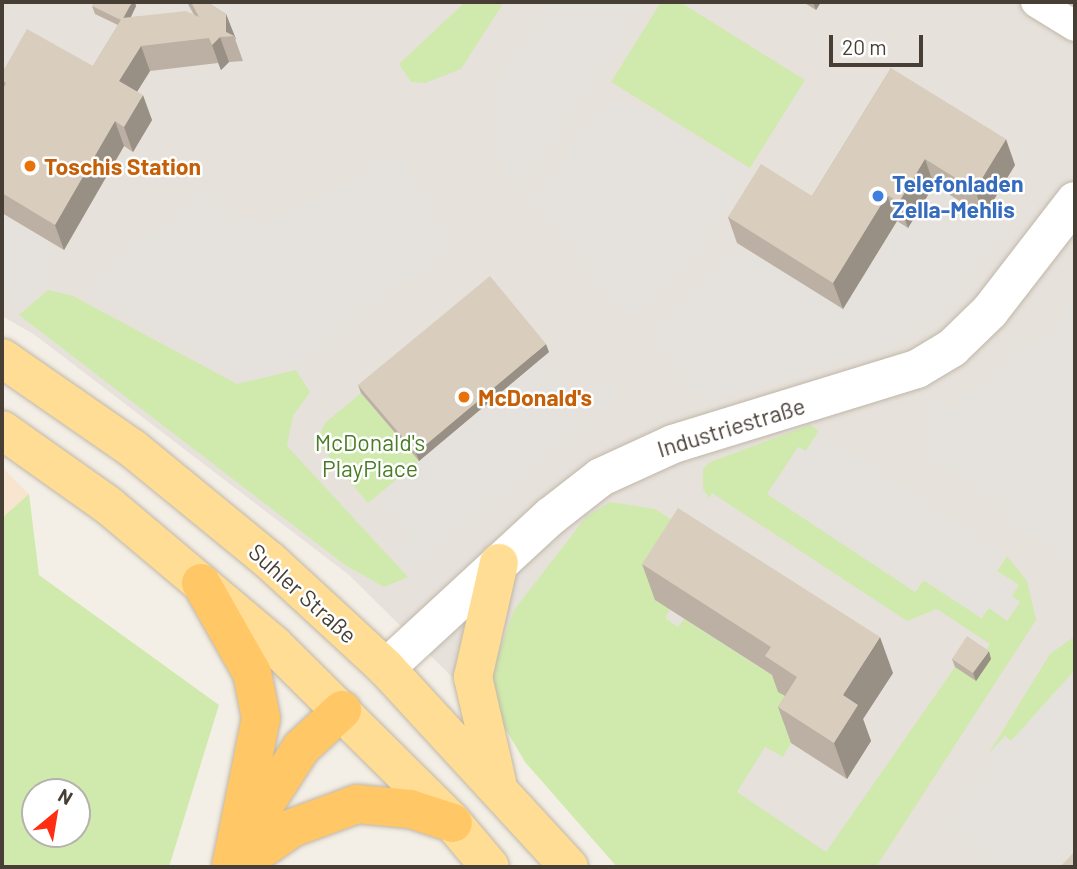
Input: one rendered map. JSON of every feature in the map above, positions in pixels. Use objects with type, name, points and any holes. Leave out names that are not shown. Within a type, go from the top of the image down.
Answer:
[{"type":"highway","points":[[201,583],[252,673],[261,718],[233,867]]},
{"type":"highway","points":[[233,867],[279,777],[301,748],[342,710]]},
{"type":"highway","points":[[233,867],[292,828],[321,814],[357,804],[410,810],[453,823]]},
{"type":"main road","name":"Suhler Straße","points":[[2,358],[132,448],[269,560],[386,668],[499,787],[569,867]]},
{"type":"main road","points":[[2,430],[108,505],[201,583],[342,710],[453,823],[491,867]]},
{"type":"main road","points":[[499,563],[473,677],[499,787]]},
{"type":"main road","points":[[342,710],[386,668]]},
{"type":"street","points":[[1036,2],[1075,26]]},
{"type":"street","name":"Industriestraße","points":[[386,668],[499,563],[601,477],[642,455],[917,369],[952,348],[990,312],[1075,201]]},
{"type":"shaded area","points":[[2,2],[1075,2],[1075,867],[644,867],[349,575],[35,335],[2,316]]},
{"type":"shaded area","points":[[549,2],[643,2],[523,191],[506,172],[498,143],[497,96],[501,76]]},
{"type":"shaded area","points":[[612,100],[640,106],[751,172],[685,270],[629,318],[528,195],[557,170],[594,110]]},
{"type":"shaded area","points":[[398,152],[456,251],[377,298],[302,367],[297,359],[258,377],[241,376],[87,295],[99,272],[209,191],[233,218],[269,220],[329,193]]},
{"type":"shaded area","points":[[924,179],[1008,229],[952,302],[897,344],[717,398],[691,389],[648,339],[698,292],[725,254],[742,264],[750,251],[843,309]]},
{"type":"shaded area","points":[[2,218],[61,253],[28,302],[2,289]]},
{"type":"shaded area","points":[[1075,296],[1075,564],[1003,516],[1007,508],[926,453],[937,435],[918,423],[933,399],[953,411],[966,390],[977,396],[1021,336],[1041,349]]},
{"type":"shaded area","points":[[539,360],[573,400],[601,376],[619,395],[411,571],[394,552],[411,538],[376,497]]},
{"type":"shaded area","points":[[819,431],[1007,556],[997,571],[1019,585],[1012,596],[1020,602],[1007,621],[989,608],[981,618],[924,580],[915,592],[767,494],[798,447],[806,451]]},
{"type":"shaded area","points":[[2,467],[29,494],[38,575],[2,602]]},
{"type":"shaded area","points":[[1075,670],[1075,867],[997,867],[946,818],[995,764],[987,756],[1005,736],[1011,741]]},
{"type":"green space","points":[[465,2],[504,2],[461,69],[425,83],[411,82],[399,64]]},
{"type":"green space","points":[[661,2],[680,2],[805,80],[750,168],[611,82]]},
{"type":"green space","points":[[48,290],[73,296],[237,384],[296,370],[310,392],[293,416],[287,446],[408,577],[384,587],[345,565],[19,315]]},
{"type":"green space","name":"McDonald's PlayPlace","points":[[361,393],[419,461],[368,503],[322,448],[319,436],[325,423]]},
{"type":"green space","points":[[810,425],[819,431],[805,452],[799,447],[915,592],[923,580],[982,618],[988,608],[1011,596],[997,571],[1007,556],[1027,581],[1036,620],[876,867],[617,867],[525,762],[498,716],[491,675],[514,610],[586,517],[610,502],[655,509],[708,543],[655,600],[670,609],[665,618],[678,627],[684,619],[784,683],[792,701],[791,743],[783,757],[765,747],[737,792],[826,852],[955,667],[984,654],[990,644],[937,609],[907,621],[712,493],[709,498],[703,489],[703,469],[710,462]]},
{"type":"green space","points":[[29,494],[39,575],[219,705],[169,867],[2,867],[2,518]]},
{"type":"green space","points":[[1075,636],[1075,670],[1019,733],[1066,794],[1005,736],[987,756],[1050,654]]},
{"type":"building","points":[[94,2],[132,2],[121,20],[92,6]]},
{"type":"building","points":[[191,2],[207,2],[226,14],[226,32],[234,36],[220,37],[212,45],[209,38],[141,46],[119,81],[143,95],[124,127],[115,121],[55,225],[2,193],[2,91],[6,83],[2,80],[2,73],[27,29],[93,66],[122,18],[186,11],[199,17]]},
{"type":"building","points":[[891,68],[1006,139],[975,190],[925,159],[899,202],[887,195],[833,283],[728,217],[761,164],[812,196]]},
{"type":"building","points":[[490,276],[546,344],[416,453],[358,385]]},
{"type":"building","points":[[678,508],[880,637],[843,695],[858,705],[834,743],[778,707],[797,677],[765,656],[771,647],[642,564]]},
{"type":"building","points":[[967,636],[989,651],[973,673],[952,659]]},
{"type":"building","points":[[1075,851],[1075,867],[1060,867]]},
{"type":"place","name":"Toschis Station","points":[[30,166]]},
{"type":"place","name":"Telefonladen Zella-Mehlis","points":[[878,196]]},
{"type":"place","name":"McDonald's","points":[[464,397]]}]
